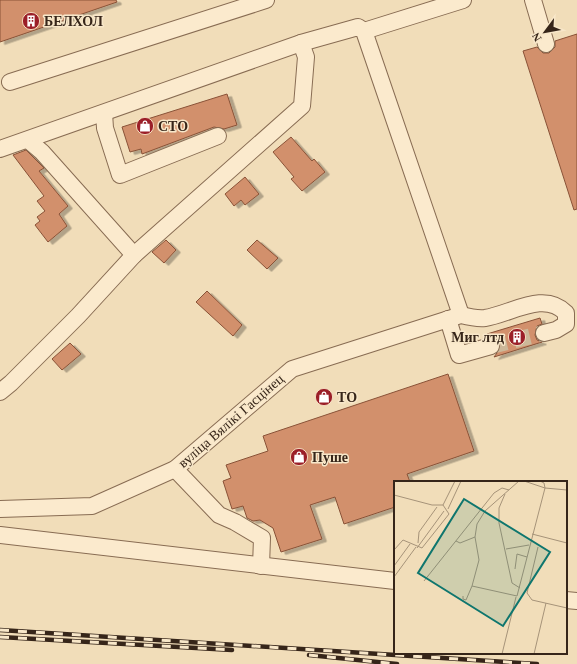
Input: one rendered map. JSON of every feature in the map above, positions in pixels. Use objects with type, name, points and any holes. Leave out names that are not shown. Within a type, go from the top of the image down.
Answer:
[{"type":"street","points":[[10,82],[266,0]]},
{"type":"street","points":[[364,31],[463,0]]},
{"type":"street","points":[[534,0],[546,44]]},
{"type":"street","points":[[0,149],[301,43],[358,27],[364,31],[454,317],[459,355],[491,346]]},
{"type":"street","points":[[0,392],[11,383],[72,322],[134,255],[302,106],[306,57],[301,43]]},
{"type":"street","points":[[104,113],[105,128],[120,176],[218,136]]},
{"type":"street","points":[[28,140],[42,152],[134,255]]},
{"type":"street","points":[[454,317],[486,318],[526,306],[544,303],[559,306],[566,314],[566,324],[550,332]]},
{"type":"street","name":"вуліца Вялікі Гасцінец","points":[[0,509],[92,506],[175,469],[292,369],[454,317]]},
{"type":"street","points":[[175,469],[219,515],[235,522],[262,538],[261,566]]},
{"type":"street","points":[[0,535],[394,581]]},
{"type":"street","points":[[567,600],[577,601]]},
{"type":"building","name":"БЕЛХОЛ","points":[[0,0],[116,0],[117,2],[0,42]]},
{"type":"building","points":[[577,34],[577,209],[574,210],[523,51],[537,47],[543,53],[549,53],[555,47],[555,41]]},
{"type":"building","points":[[227,94],[237,125],[224,129],[214,127],[142,154],[141,149],[130,152],[122,127]]},
{"type":"building","points":[[291,137],[312,161],[314,159],[325,172],[302,191],[291,179],[294,177],[273,152]]},
{"type":"building","points":[[26,150],[44,168],[39,171],[68,206],[59,214],[67,226],[48,242],[35,225],[40,221],[37,217],[45,211],[37,201],[44,196],[13,155]]},
{"type":"building","points":[[245,177],[259,194],[245,205],[241,200],[234,206],[225,194]]},
{"type":"building","points":[[166,240],[176,250],[164,263],[152,252]]},
{"type":"building","points":[[257,240],[278,258],[267,269],[247,250]]},
{"type":"building","points":[[207,291],[242,325],[233,336],[196,302]]},
{"type":"building","name":"Миг лтд","points":[[540,318],[542,324],[537,326],[535,335],[537,340],[542,342],[494,357],[500,349],[500,343],[494,337],[488,337],[487,334]]},
{"type":"building","points":[[70,343],[81,354],[62,370],[52,359]]},
{"type":"building","points":[[448,374],[474,451],[407,474],[410,481],[394,481],[394,507],[344,524],[335,497],[310,505],[322,539],[281,552],[273,528],[260,520],[253,521],[247,518],[243,506],[232,509],[223,481],[231,478],[226,465],[268,451],[263,436]]},
{"type":"tunnel","points":[[491,346],[544,333]]},
{"type":"railway","points":[[0,630],[537,664]]},
{"type":"railway","points":[[0,637],[232,650]]},
{"type":"railway","points":[[309,655],[397,664]]},
{"type":"place","name":"БЕЛХОЛ","points":[[31,21]]},
{"type":"place","name":"СТО","points":[[145,126]]},
{"type":"place","name":"Миг лтд","points":[[517,337]]},
{"type":"place","name":"ТО","points":[[324,397]]},
{"type":"place","name":"Пуше","points":[[299,457]]}]
